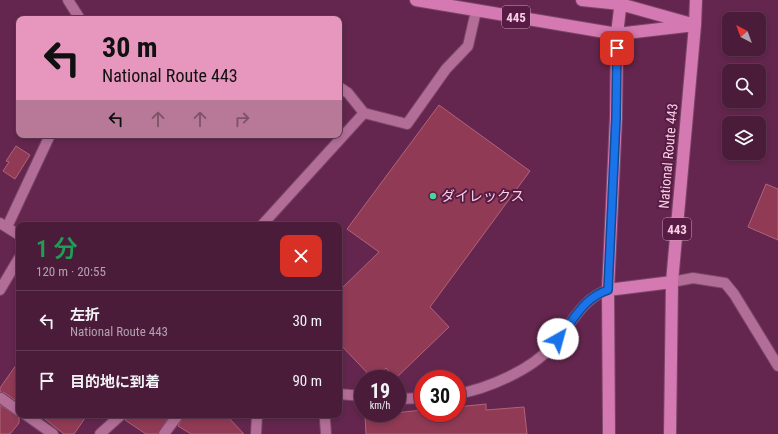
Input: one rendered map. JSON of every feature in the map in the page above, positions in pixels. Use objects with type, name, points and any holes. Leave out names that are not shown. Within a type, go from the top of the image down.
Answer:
[{"type":"highway","name":"445","points":[[416,0],[617,34],[695,25]]},
{"type":"highway","points":[[582,0],[620,2],[695,25]]},
{"type":"highway","name":"National Route 443","points":[[670,434],[672,282],[696,0]]},
{"type":"highway","points":[[609,434],[608,290],[616,118],[617,34],[620,2]]},
{"type":"highway","points":[[608,290],[672,282]]},
{"type":"street","points":[[68,0],[78,16]]},
{"type":"street","points":[[342,89],[348,93],[364,113],[407,124],[446,69],[468,46],[476,11]]},
{"type":"street","points":[[342,137],[364,113]]},
{"type":"street","points":[[16,234],[4,225],[48,138]]},
{"type":"street","points":[[265,222],[341,138]]},
{"type":"street","points":[[0,290],[16,263]]},
{"type":"street","points":[[672,282],[693,278],[725,283],[734,294],[778,366]]},
{"type":"street","points":[[466,391],[501,380],[530,365],[551,348],[583,306],[596,294],[608,290]]},
{"type":"street","points":[[342,394],[354,395]]},
{"type":"street","points":[[1,398],[16,408]]},
{"type":"street","points":[[30,418],[53,434]]},
{"type":"street","points":[[100,434],[118,418]]},
{"type":"street","points":[[164,434],[176,418]]},
{"type":"street","points":[[256,434],[257,418]]},
{"type":"street","points":[[325,420],[326,434]]},
{"type":"building","points":[[439,105],[530,171],[430,307],[449,327],[404,370],[388,370],[386,368],[384,370],[364,370],[342,346],[342,288],[379,252],[347,229]]},
{"type":"building","points":[[16,146],[30,155],[15,179],[3,171],[9,162],[6,161]]},
{"type":"building","points":[[766,184],[778,189],[778,240],[748,227]]},
{"type":"building","points":[[16,365],[16,401],[5,393],[0,392],[0,388]]},
{"type":"building","points":[[486,404],[486,410],[524,407],[527,434],[366,434],[365,422],[406,422],[406,412],[414,411],[414,422],[466,422],[466,406]]},
{"type":"building","points":[[0,405],[16,415],[16,418],[19,418],[19,423],[10,434],[0,434]]},
{"type":"building","points":[[44,418],[85,418],[74,434],[64,434]]},
{"type":"building","points":[[126,418],[168,418],[158,434],[146,434],[125,420]]},
{"type":"building","points":[[182,418],[229,418],[244,434],[191,434],[178,426]]},
{"type":"place","name":"ダイレックス","points":[[433,196]]},
{"type":"route","points":[[558,339],[583,306],[596,294],[608,290],[616,118],[617,48]]}]
